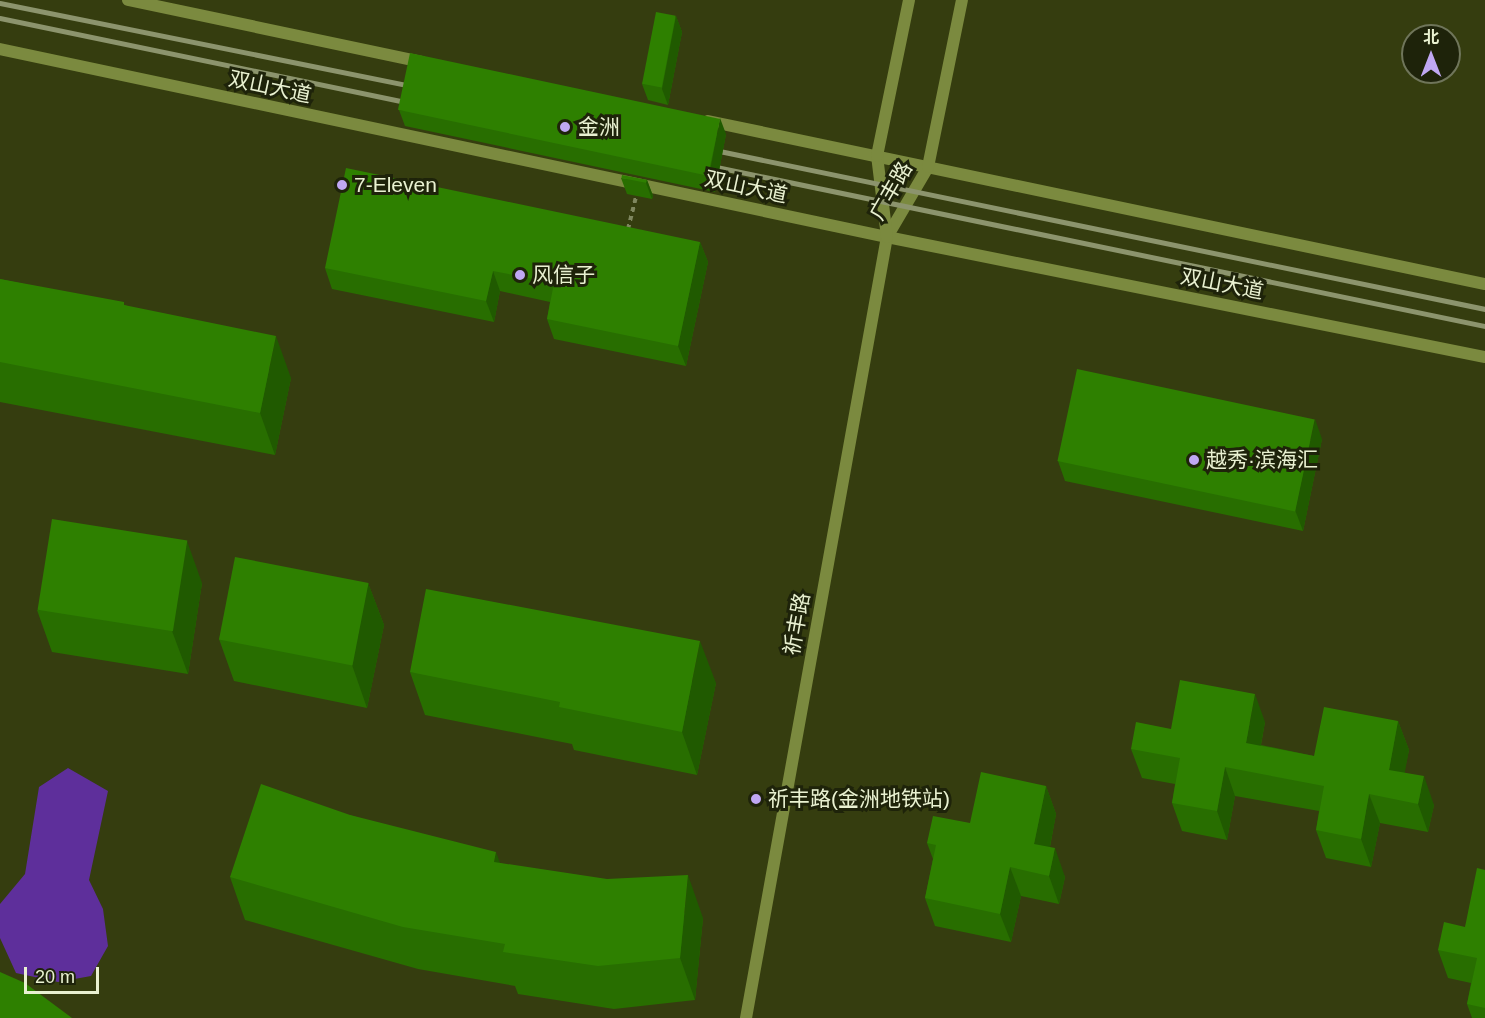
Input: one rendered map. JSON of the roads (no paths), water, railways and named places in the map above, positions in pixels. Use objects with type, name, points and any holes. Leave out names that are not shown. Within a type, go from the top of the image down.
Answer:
[{"type":"street","points":[[128,0],[432,63]]},
{"type":"street","name":"广丰路","points":[[887,237],[877,156],[909,0]]},
{"type":"street","name":"广丰路","points":[[887,237],[928,167],[962,0]]},
{"type":"street","name":"双山大道","points":[[0,49],[887,237],[1485,357]]},
{"type":"street","points":[[690,117],[1485,284]]},
{"type":"street","name":"祈丰路","points":[[746,1018],[887,237]]},
{"type":"railway","points":[[0,3],[420,88]]},
{"type":"railway","points":[[0,18],[417,104]]},
{"type":"railway","points":[[705,148],[1485,309]]},
{"type":"railway","points":[[702,164],[1485,326]]},
{"type":"place","name":"金洲","points":[[565,127]]},
{"type":"place","name":"7-Eleven","points":[[342,185]]},
{"type":"place","name":"风信子","points":[[520,275]]},
{"type":"place","name":"越秀·滨海汇","points":[[1194,460]]},
{"type":"place","name":"祈丰路(金洲地铁站)","points":[[756,799]]}]
